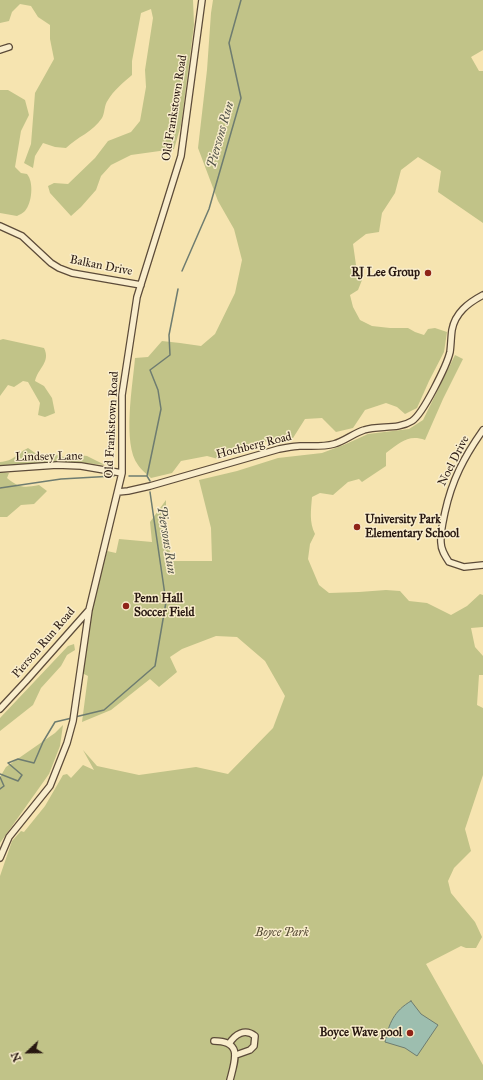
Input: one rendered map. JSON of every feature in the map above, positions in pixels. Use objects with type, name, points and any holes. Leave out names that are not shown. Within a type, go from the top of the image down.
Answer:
[{"type":"street","name":"Old Frankstown Road","points":[[0,858],[9,838],[50,786],[67,742],[73,721],[88,610],[122,472],[122,395],[133,317],[141,285],[181,156],[202,0]]},
{"type":"street","points":[[0,50],[9,47]]},
{"type":"street","name":"Balkan Drive","points":[[0,226],[22,236],[51,263],[59,268],[72,272],[141,285]]},
{"type":"street","name":"Hochberg Road","points":[[118,492],[150,486],[279,449],[335,444],[365,429],[406,424],[414,420],[434,387],[450,352],[452,328],[457,317],[463,308],[473,300],[483,295]]},
{"type":"street","name":"Noel Drive","points":[[483,430],[455,476],[443,521],[441,543],[443,553],[449,562],[464,567],[483,565]]},
{"type":"street","name":"Lindsey Lane","points":[[0,469],[57,465],[122,472]]},
{"type":"street","name":"Pierson Run Road","points":[[0,709],[26,682],[88,610]]},
{"type":"street","points":[[229,1044],[231,1040],[246,1031],[251,1032],[255,1036],[254,1046],[245,1052],[236,1055]]},
{"type":"street","points":[[214,1041],[225,1041],[232,1046],[236,1055],[230,1080]]},
{"type":"green space","points":[[0,0],[193,0],[194,25],[181,125],[174,149],[131,155],[111,165],[101,176],[96,190],[71,216],[50,193],[48,186],[54,183],[68,184],[95,158],[108,141],[131,132],[140,121],[146,87],[145,70],[153,18],[151,9],[141,13],[132,61],[132,75],[110,97],[106,104],[102,118],[90,131],[66,148],[55,147],[43,143],[35,156],[33,168],[24,163],[31,144],[35,93],[54,59],[50,39],[50,25],[38,17],[31,6],[20,4],[12,12],[9,21],[0,23]]},
{"type":"green space","points":[[213,0],[483,0],[483,50],[471,57],[479,71],[483,71],[483,223],[438,192],[441,171],[418,157],[401,170],[395,193],[382,213],[379,232],[366,234],[353,244],[356,265],[362,280],[358,290],[350,295],[353,307],[360,320],[372,326],[408,328],[424,335],[428,329],[435,328],[447,332],[444,352],[417,408],[405,414],[397,407],[386,403],[365,410],[353,428],[336,432],[322,418],[305,419],[293,438],[248,444],[237,455],[227,454],[218,459],[207,456],[181,461],[172,473],[151,478],[138,465],[133,455],[130,443],[129,429],[135,358],[148,357],[162,341],[201,346],[215,334],[235,293],[242,260],[234,229],[218,201],[198,148]]},
{"type":"green space","points":[[0,90],[8,90],[25,100],[29,115],[21,131],[15,167],[21,173],[27,174],[31,182],[31,198],[24,212],[17,216],[0,213]]},
{"type":"green space","points":[[3,339],[44,348],[46,353],[45,361],[35,381],[44,386],[52,398],[55,413],[45,417],[38,415],[40,403],[28,382],[23,381],[14,387],[8,385],[0,396],[0,340]]},
{"type":"green space","name":"Boyce Park","points":[[455,355],[463,359],[425,440],[414,438],[404,440],[386,453],[386,466],[362,482],[359,479],[348,482],[333,495],[320,493],[312,497],[311,520],[315,534],[310,544],[308,559],[319,585],[329,593],[386,590],[400,591],[409,601],[427,603],[451,615],[467,606],[480,594],[483,595],[483,627],[471,628],[475,647],[483,656],[483,675],[479,675],[477,705],[483,708],[483,775],[465,829],[471,851],[454,868],[448,881],[451,893],[475,922],[482,937],[476,948],[466,948],[461,946],[426,964],[483,1065],[483,1080],[0,1080],[0,876],[12,841],[21,831],[24,832],[45,806],[63,775],[67,774],[71,778],[83,765],[94,770],[83,750],[97,766],[139,775],[196,767],[228,774],[273,728],[285,696],[265,661],[237,637],[216,636],[182,649],[170,657],[177,672],[159,687],[150,679],[111,710],[82,722],[88,676],[82,673],[91,611],[107,551],[116,553],[119,539],[152,542],[150,522],[166,500],[166,519],[171,561],[212,561],[211,528],[199,480],[237,471],[278,458],[322,453],[368,434],[409,429],[423,420]]},
{"type":"green space","points":[[28,448],[38,455],[51,453],[64,457],[78,455],[87,456],[105,465],[57,462],[0,466],[0,462],[12,459]]},
{"type":"green space","points":[[0,472],[9,473],[7,478],[15,484],[25,487],[39,485],[47,491],[34,504],[21,505],[7,517],[0,517]]},
{"type":"green space","points":[[74,644],[75,650],[67,655],[61,666],[41,688],[33,705],[0,731],[0,718],[68,646]]},
{"type":"green space","points":[[63,725],[60,746],[49,774],[0,843],[0,777],[6,767],[55,733]]},
{"type":"shaded area","name":"Boyce Wave pool","points":[[411,1001],[421,1014],[438,1025],[417,1056],[405,1048],[385,1042],[388,1029],[396,1013]]},
{"type":"waterway","name":"Piersons Run","points":[[182,271],[209,209],[241,98],[229,43],[241,0]]},
{"type":"waterway","name":"Piersons Run","points":[[150,481],[147,476],[161,409],[158,390],[150,370],[170,355],[169,335],[178,289]]},
{"type":"waterway","points":[[0,488],[61,479],[114,476]]},
{"type":"waterway","points":[[129,476],[147,476]]},
{"type":"waterway","name":"Piersons Run","points":[[75,717],[104,710],[155,666],[166,602],[150,492]]},
{"type":"waterway","name":"Piersons Run","points":[[0,774],[18,781],[22,775],[8,763],[18,759],[34,763],[43,742],[55,722],[72,718]]},
{"type":"waterway","name":"Piersons Run","points":[[0,777],[4,786],[0,789]]},
{"type":"place","name":"RJ Lee Group","points":[[428,273]]},
{"type":"place","name":"University Park Elementary School","points":[[357,527]]},
{"type":"place","name":"Penn Hall Soccer Field","points":[[126,606]]},
{"type":"place","name":"Boyce Wave pool","points":[[410,1033]]}]
